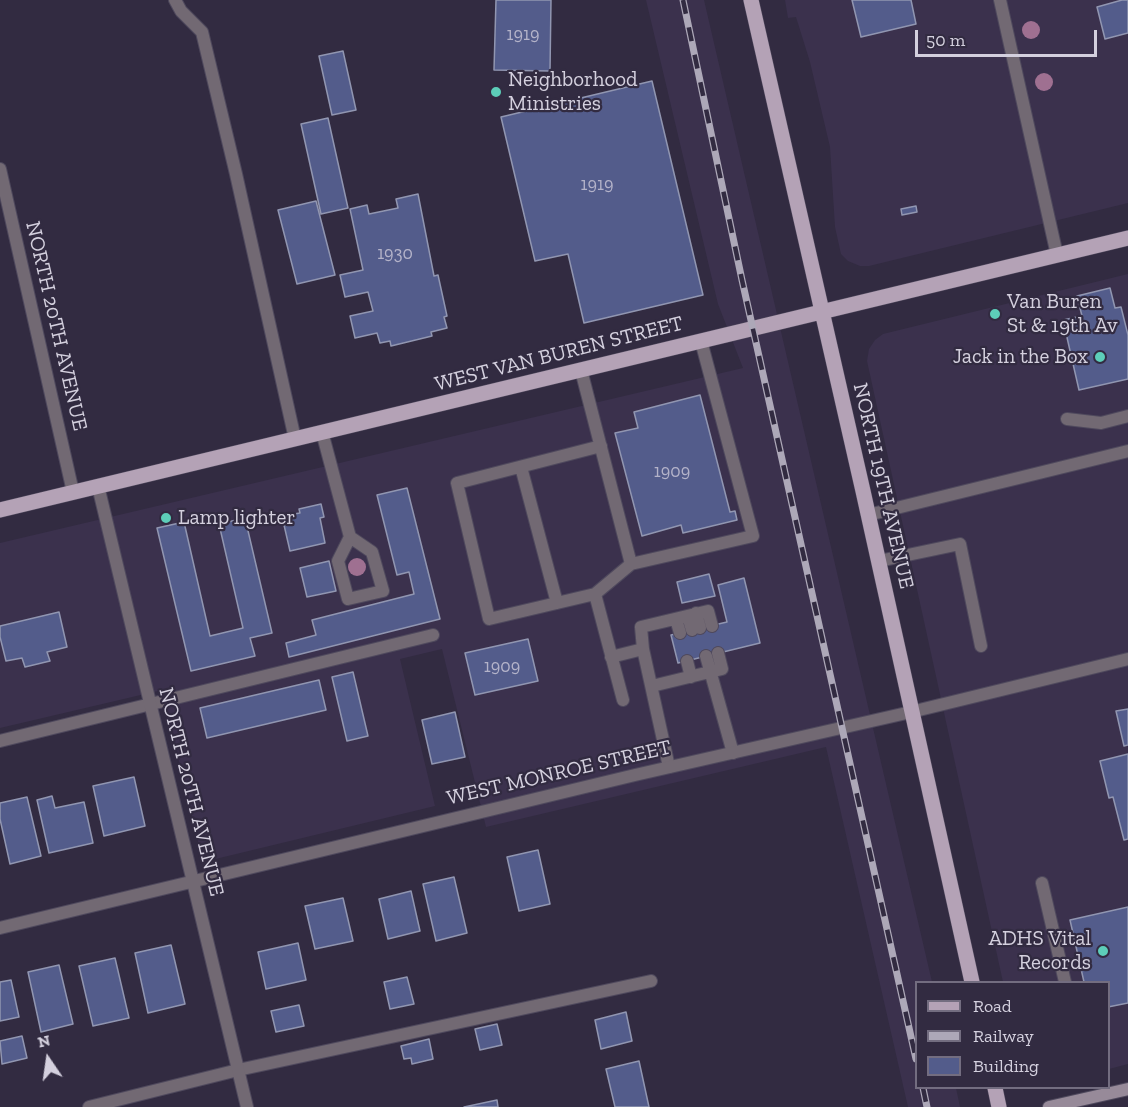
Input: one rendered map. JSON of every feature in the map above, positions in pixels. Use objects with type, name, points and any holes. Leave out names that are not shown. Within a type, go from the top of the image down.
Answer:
[{"type":"main road","name":"NORTH 19TH AVENUE","points":[[751,0],[972,981]]},
{"type":"main road","name":"WEST VAN BUREN STREET","points":[[0,510],[1128,238]]},
{"type":"main road","points":[[995,1089],[999,1107]]},
{"type":"main road","points":[[1049,1107],[1128,1089]]},
{"type":"street","points":[[175,0],[181,11],[202,32],[295,439]]},
{"type":"street","points":[[1000,0],[1057,255]]},
{"type":"street","name":"NORTH 20TH AVENUE","points":[[0,169],[73,492]]},
{"type":"street","points":[[601,446],[457,483],[489,618],[595,594],[631,564],[753,536],[701,341]]},
{"type":"street","points":[[581,370],[631,564]]},
{"type":"street","points":[[1067,419],[1101,423],[1128,416]]},
{"type":"street","points":[[322,432],[350,537],[372,552],[382,591],[348,599],[338,561],[350,537]]},
{"type":"street","points":[[868,515],[1128,451]]},
{"type":"street","points":[[521,467],[557,603]]},
{"type":"street","name":"NORTH 20TH AVENUE","points":[[98,486],[247,1107]]},
{"type":"street","points":[[879,561],[960,544],[981,646]]},
{"type":"street","points":[[595,594],[623,700]]},
{"type":"street","points":[[692,615],[696,629],[692,615]]},
{"type":"street","points":[[669,767],[643,649],[641,627],[692,615]]},
{"type":"street","points":[[0,741],[432,635]]},
{"type":"street","points":[[611,657],[643,649]]},
{"type":"street","points":[[707,673],[703,657],[734,753]]},
{"type":"street","name":"WEST MONROE STREET","points":[[0,928],[1128,659]]},
{"type":"street","points":[[652,686],[707,673]]},
{"type":"street","points":[[1042,883],[1065,981]]},
{"type":"street","points":[[89,1107],[238,1070],[651,981]]},
{"type":"shaded area","points":[[646,0],[704,0],[932,981],[915,981],[915,1089],[956,1089],[960,1107],[908,1107],[826,747],[486,827],[442,649],[400,659],[435,806],[203,862],[162,690],[0,728],[0,543],[743,368],[718,304]]},
{"type":"shaded area","points":[[785,0],[1128,0],[1128,203],[869,266],[860,266],[848,261],[841,254],[835,227],[830,147],[810,62],[796,17],[788,18]]},
{"type":"shaded area","points":[[1128,274],[1128,1064],[1110,1069],[1110,981],[1003,981],[867,361],[869,349],[883,334]]},
{"type":"building","points":[[496,0],[551,0],[550,71],[494,70]]},
{"type":"building","points":[[852,0],[911,0],[916,24],[861,37]]},
{"type":"building","points":[[1128,0],[1128,33],[1105,39],[1097,7]]},
{"type":"building","points":[[343,51],[356,110],[332,115],[319,56]]},
{"type":"building","points":[[652,81],[703,295],[584,323],[568,254],[535,261],[501,117]]},
{"type":"building","points":[[328,118],[348,208],[321,214],[301,124]]},
{"type":"building","points":[[418,194],[434,276],[438,275],[447,316],[444,317],[447,328],[431,332],[432,336],[391,346],[390,341],[380,343],[377,333],[355,338],[350,316],[373,311],[368,292],[345,297],[340,275],[363,270],[350,209],[367,205],[369,214],[398,208],[396,199]]},
{"type":"building","points":[[316,201],[335,275],[297,284],[278,210]]},
{"type":"building","points":[[916,206],[917,212],[902,215],[901,209]]},
{"type":"building","name":"Jack in the Box","points":[[1110,288],[1115,308],[1121,307],[1128,335],[1128,379],[1079,390],[1063,320],[1082,316],[1077,296]]},
{"type":"building","points":[[700,395],[730,512],[735,511],[737,520],[683,533],[681,525],[642,536],[615,433],[638,428],[634,412]]},
{"type":"building","points":[[407,488],[440,619],[289,657],[286,643],[316,635],[312,620],[414,594],[409,572],[397,575],[377,495]]},
{"type":"building","points":[[321,504],[324,517],[320,518],[325,543],[290,551],[284,525],[290,524],[288,515],[300,513],[299,509]]},
{"type":"building","points":[[245,518],[272,633],[250,638],[255,656],[191,671],[157,528],[184,522],[210,636],[243,628],[219,524]]},
{"type":"building","points":[[329,561],[336,591],[307,597],[300,568]]},
{"type":"building","points":[[709,574],[715,596],[682,603],[677,582]]},
{"type":"building","points":[[744,578],[760,643],[678,663],[671,635],[727,622],[718,585]]},
{"type":"building","points":[[59,612],[67,647],[47,652],[50,661],[25,667],[22,658],[6,661],[0,637],[0,626]]},
{"type":"building","points":[[528,639],[538,681],[475,695],[465,653]]},
{"type":"building","points":[[353,672],[368,736],[347,741],[332,677]]},
{"type":"building","points":[[319,680],[326,710],[207,738],[200,708]]},
{"type":"building","points":[[1128,709],[1128,745],[1124,746],[1116,711]]},
{"type":"building","points":[[455,712],[465,757],[432,764],[422,720]]},
{"type":"building","points":[[1128,754],[1128,839],[1124,840],[1113,797],[1109,798],[1100,761]]},
{"type":"building","points":[[134,777],[145,826],[104,836],[93,786]]},
{"type":"building","points":[[52,796],[55,808],[84,802],[93,843],[49,853],[37,800]]},
{"type":"building","points":[[27,797],[41,856],[10,864],[0,819],[0,803]]},
{"type":"building","points":[[538,850],[550,904],[519,911],[507,857]]},
{"type":"building","points":[[454,877],[467,933],[436,941],[423,884]]},
{"type":"building","points":[[411,891],[420,931],[388,939],[379,899]]},
{"type":"building","points":[[343,898],[353,941],[315,949],[305,906]]},
{"type":"building","name":"ADHS Vital Records","points":[[1128,907],[1128,1003],[1110,1007],[1110,981],[1084,981],[1070,920]]},
{"type":"building","points":[[298,943],[306,980],[266,989],[258,952]]},
{"type":"building","points":[[171,945],[185,1004],[148,1013],[135,953]]},
{"type":"building","points":[[115,958],[129,1018],[93,1026],[79,966]]},
{"type":"building","points":[[59,965],[73,1024],[41,1032],[28,972]]},
{"type":"building","points":[[407,977],[414,1004],[390,1009],[384,982]]},
{"type":"building","points":[[11,980],[19,1017],[0,1021],[0,982]]},
{"type":"building","points":[[299,1005],[304,1026],[276,1032],[271,1011]]},
{"type":"building","points":[[626,1012],[632,1041],[601,1049],[595,1020]]},
{"type":"building","points":[[497,1024],[502,1045],[480,1050],[475,1029]]},
{"type":"building","points":[[22,1036],[27,1058],[2,1064],[0,1041]]},
{"type":"building","points":[[429,1039],[433,1059],[412,1064],[411,1058],[404,1059],[401,1046]]},
{"type":"building","points":[[639,1061],[649,1107],[615,1107],[606,1069]]},
{"type":"building","points":[[497,1100],[498,1107],[464,1107]]},
{"type":"railway","points":[[683,0],[742,280],[915,1055]]},
{"type":"railway","points":[[923,1089],[927,1107]]},
{"type":"place","name":"Neighborhood Ministries","points":[[496,92]]},
{"type":"place","name":"Van Buren St & 19th Av","points":[[995,314]]},
{"type":"place","name":"Jack in the Box","points":[[1100,357]]},
{"type":"place","name":"Lamp lighter","points":[[166,518]]},
{"type":"place","name":"ADHS Vital Records","points":[[1103,951]]}]
